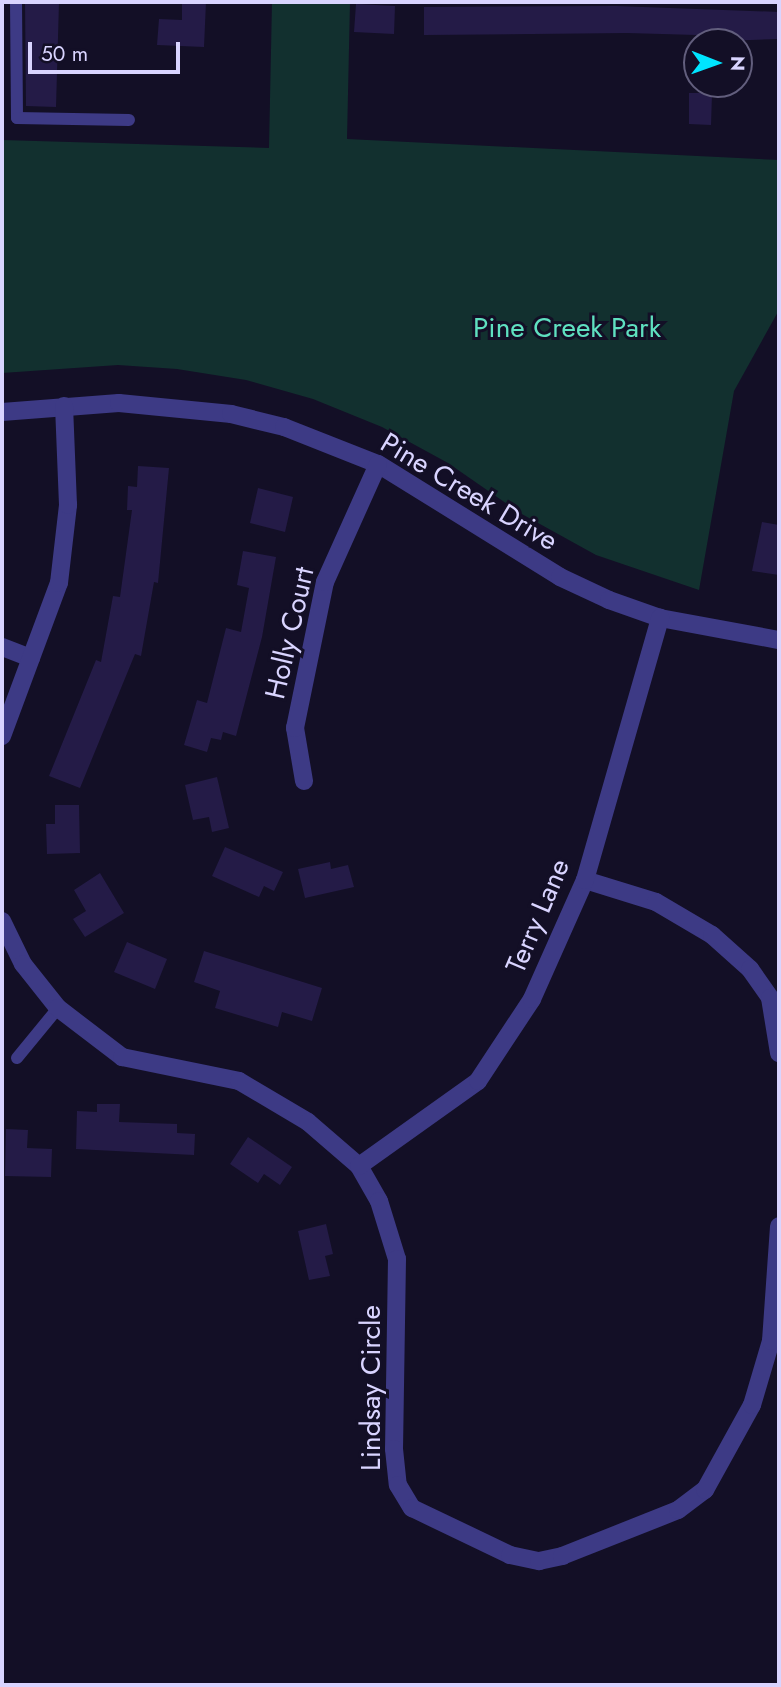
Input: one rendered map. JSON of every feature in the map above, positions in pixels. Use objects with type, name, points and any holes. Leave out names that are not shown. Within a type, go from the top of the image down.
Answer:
[{"type":"street","name":"Pine Creek Drive","points":[[2,412],[119,403],[231,414],[284,427],[378,464],[560,577],[660,618],[779,640]]},
{"type":"street","points":[[2,736],[59,583],[68,505],[64,406]]},
{"type":"street","name":"Holly Court","points":[[304,781],[295,728],[325,582],[378,464]]},
{"type":"street","name":"Terry Lane","points":[[359,1166],[478,1081],[532,999],[585,880],[660,618]]},
{"type":"street","points":[[2,647],[31,659]]},
{"type":"street","points":[[585,880],[656,902],[722,943],[750,969],[770,998],[779,1053]]},
{"type":"street","name":"Lindsay Circle","points":[[2,921],[23,964],[58,1008],[122,1057],[239,1081],[308,1122],[359,1166],[379,1201],[397,1259],[394,1449],[398,1485],[412,1508],[524,1559],[562,1556],[595,1545],[678,1510],[705,1490],[752,1405],[771,1342],[779,1226]]},
{"type":"lane","points":[[16,2],[17,118],[128,120]]},
{"type":"lane","points":[[17,1058],[58,1008]]},
{"type":"green space","name":"Pine Creek Park","points":[[272,2],[350,2],[347,139],[779,160],[779,310],[734,391],[699,590],[596,555],[520,513],[448,463],[382,427],[313,399],[246,380],[177,369],[118,365],[2,373],[2,140],[269,148]]},
{"type":"building","points":[[25,2],[59,2],[56,107],[26,106]]},
{"type":"building","points":[[182,2],[206,2],[204,47],[157,45],[159,19],[182,20]]},
{"type":"building","points":[[356,4],[395,6],[394,34],[354,32]]},
{"type":"building","points":[[616,6],[779,12],[779,39],[753,40],[753,28],[683,28],[683,35],[424,35],[424,7]]},
{"type":"building","points":[[689,98],[712,98],[711,125],[689,124]]},
{"type":"building","points":[[138,466],[169,468],[158,583],[154,582],[141,656],[135,654],[80,788],[49,776],[96,660],[101,662],[113,596],[120,597],[132,510],[127,510],[128,486],[137,487]]},
{"type":"building","points":[[258,488],[293,497],[285,532],[250,523]]},
{"type":"building","points":[[762,522],[779,525],[779,575],[752,571]]},
{"type":"building","points":[[243,551],[276,557],[262,637],[236,736],[223,732],[221,740],[211,738],[207,752],[184,745],[197,700],[207,703],[226,628],[241,632],[249,588],[237,585]]},
{"type":"building","points":[[217,777],[229,828],[212,832],[209,817],[193,820],[185,785]]},
{"type":"building","points":[[55,805],[79,805],[80,853],[47,854],[46,824],[55,824]]},
{"type":"building","points":[[225,847],[283,872],[274,891],[264,886],[259,897],[212,876]]},
{"type":"building","points":[[330,862],[331,869],[348,865],[354,887],[305,898],[298,869]]},
{"type":"building","points":[[100,873],[124,913],[85,937],[73,919],[86,911],[74,890]]},
{"type":"building","points":[[127,942],[167,959],[155,989],[114,972]]},
{"type":"building","points":[[204,951],[322,988],[312,1021],[282,1012],[278,1027],[215,1008],[220,991],[194,982]]},
{"type":"building","points":[[97,1104],[120,1104],[119,1122],[177,1124],[177,1133],[195,1134],[194,1155],[76,1149],[77,1111],[97,1112]]},
{"type":"building","points":[[6,1129],[28,1130],[27,1148],[52,1149],[51,1177],[5,1176]]},
{"type":"building","points":[[248,1137],[292,1167],[280,1185],[264,1174],[258,1183],[230,1164]]},
{"type":"building","points":[[326,1224],[333,1254],[325,1256],[330,1276],[309,1280],[298,1231]]}]
